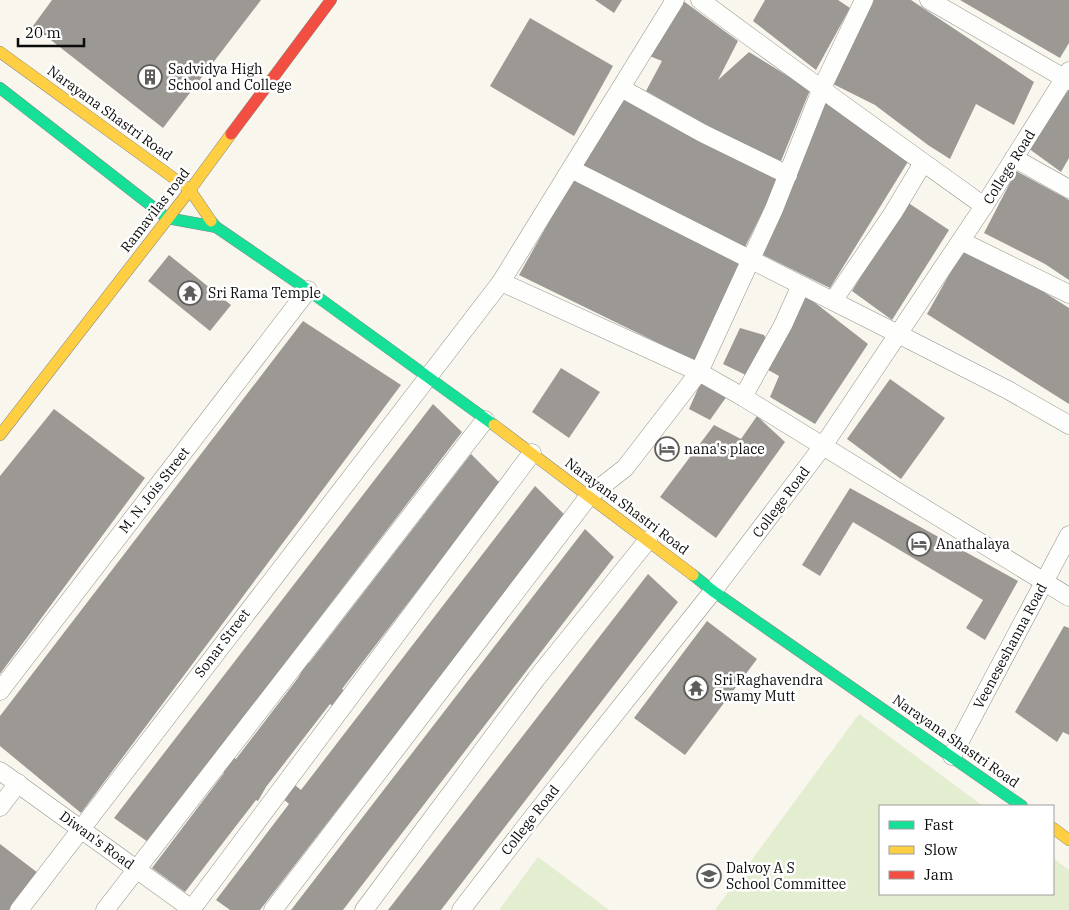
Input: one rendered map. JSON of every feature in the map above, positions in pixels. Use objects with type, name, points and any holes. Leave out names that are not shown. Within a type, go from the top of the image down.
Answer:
[{"type":"street","name":"Ramavilas road","points":[[0,435],[190,190],[331,0]]},
{"type":"street","name":"Sonar Street","points":[[19,910],[426,377],[501,282],[675,0]]},
{"type":"street","points":[[700,0],[821,90],[984,206]]},
{"type":"street","points":[[929,0],[1068,77]]},
{"type":"street","points":[[274,910],[589,496],[625,468],[698,372],[788,175],[821,90],[859,2]]},
{"type":"street","name":"Narayana Shastri Road","points":[[0,52],[190,190],[216,227],[308,290],[532,453],[713,591],[1021,805]]},
{"type":"street","name":"College Road","points":[[461,910],[713,591],[823,446],[1068,77]]},
{"type":"street","name":"Narayana Shastri Road","points":[[0,88],[168,218],[216,227]]},
{"type":"street","points":[[621,88],[702,133],[788,175]]},
{"type":"street","points":[[1014,158],[1069,189]]},
{"type":"street","points":[[833,301],[893,213],[923,163]]},
{"type":"street","points":[[571,169],[1008,390],[1069,425]]},
{"type":"street","points":[[961,240],[1069,294]]},
{"type":"street","points":[[501,282],[698,372],[743,397],[1069,596]]},
{"type":"street","points":[[743,397],[783,325],[801,285]]},
{"type":"street","name":"M. N. Jois Street","points":[[0,690],[308,290]]},
{"type":"street","points":[[105,910],[485,420]]},
{"type":"street","points":[[192,910],[532,453]]},
{"type":"street","name":"Veeneseshanna Road","points":[[952,756],[1069,535]]},
{"type":"street","points":[[364,910],[536,679],[648,540]]},
{"type":"street","name":"Diwan's Road","points":[[0,771],[192,910]]},
{"type":"street","points":[[0,807],[18,783]]},
{"type":"street","points":[[1054,829],[1069,840]]},
{"type":"green space","points":[[859,714],[982,805],[879,805],[879,895],[1054,895],[1054,859],[1069,870],[1069,910],[715,910]]},
{"type":"green space","points":[[538,857],[609,910],[499,910]]},
{"type":"building","name":"Sadvidya High School and College","points":[[52,0],[261,0],[163,128],[33,26]]},
{"type":"building","points":[[595,0],[622,0],[614,13]]},
{"type":"building","points":[[682,0],[738,41],[718,80],[749,52],[810,90],[781,161],[735,141],[646,91],[662,61],[647,55]]},
{"type":"building","points":[[765,0],[838,0],[850,8],[816,70],[753,21]]},
{"type":"building","points":[[874,0],[911,0],[1034,82],[1014,125],[976,104],[950,159],[875,105],[833,84]]},
{"type":"building","points":[[960,0],[1069,0],[1069,43],[1060,58]]},
{"type":"building","points":[[530,18],[613,66],[574,136],[490,86]]},
{"type":"building","points":[[1069,89],[1069,158],[1061,172],[1028,148]]},
{"type":"building","points":[[623,94],[779,179],[744,249],[578,167]]},
{"type":"building","points":[[826,102],[909,160],[830,288],[759,253]]},
{"type":"building","points":[[1016,171],[1069,200],[1069,280],[1045,264],[984,233]]},
{"type":"building","points":[[573,179],[742,262],[695,361],[519,275]]},
{"type":"building","points":[[907,202],[949,230],[892,320],[852,291]]},
{"type":"building","points":[[963,250],[1036,287],[1069,308],[1069,404],[927,314]]},
{"type":"building","name":"Sri Rama Temple","points":[[169,255],[231,305],[210,331],[148,281]]},
{"type":"building","points":[[805,295],[868,344],[815,424],[770,397],[779,376],[763,367]]},
{"type":"building","points":[[303,321],[401,385],[81,813],[0,746],[0,716]]},
{"type":"building","points":[[740,328],[764,335],[769,344],[750,377],[723,364]]},
{"type":"building","points":[[561,368],[600,392],[569,438],[532,412]]},
{"type":"building","points":[[890,379],[945,418],[901,479],[847,439]]},
{"type":"building","points":[[701,382],[727,396],[710,420],[689,409]]},
{"type":"building","points":[[433,404],[462,432],[148,842],[114,818]]},
{"type":"building","points":[[54,409],[145,478],[0,674],[0,476]]},
{"type":"building","points":[[757,416],[785,442],[716,538],[660,497],[714,425],[741,439]]},
{"type":"building","points":[[471,454],[500,483],[342,689],[345,691],[336,709],[330,704],[266,787],[258,801],[256,800],[185,892],[152,868],[224,773],[221,770],[230,755],[236,759],[298,678],[307,662],[309,663]]},
{"type":"building","points":[[535,486],[565,515],[260,910],[230,910],[216,900],[289,804],[281,797],[290,781],[301,790]]},
{"type":"building","name":"Anathalaya","points":[[850,488],[1018,581],[985,640],[966,628],[983,600],[853,522],[820,576],[802,565]]},
{"type":"building","points":[[585,529],[614,557],[343,910],[291,910]]},
{"type":"building","points":[[648,574],[678,602],[441,910],[388,910]]},
{"type":"building","name":"Sri Raghavendra Swamy Mutt","points":[[707,621],[757,659],[685,755],[634,718]]},
{"type":"building","points":[[1064,626],[1069,628],[1069,735],[1063,732],[1057,742],[1015,712]]},
{"type":"building","points":[[0,844],[38,873],[9,910],[0,910]]},
{"type":"traffic: fast","points":[[0,88],[167,218],[216,227]]},
{"type":"traffic: fast","points":[[211,221],[216,227],[308,290],[494,425]]},
{"type":"traffic: fast","points":[[693,575],[713,591],[1021,805]]},
{"type":"traffic: slow","points":[[0,52],[190,190],[211,221]]},
{"type":"traffic: slow","points":[[0,435],[190,190],[231,134]]},
{"type":"traffic: slow","points":[[494,425],[693,575]]},
{"type":"traffic: slow","points":[[1054,829],[1069,840]]},
{"type":"traffic: jam","points":[[231,134],[331,0]]},
{"type":"place","name":"Sadvidya High School and College","points":[[150,77]]},
{"type":"place","name":"Sri Rama Temple","points":[[190,293]]},
{"type":"place","name":"nana's place","points":[[667,449]]},
{"type":"place","name":"Anathalaya","points":[[919,544]]},
{"type":"place","name":"Sri Raghavendra Swamy Mutt","points":[[696,688]]},
{"type":"place","name":"Dalvoy A S School Committee","points":[[709,876]]}]
